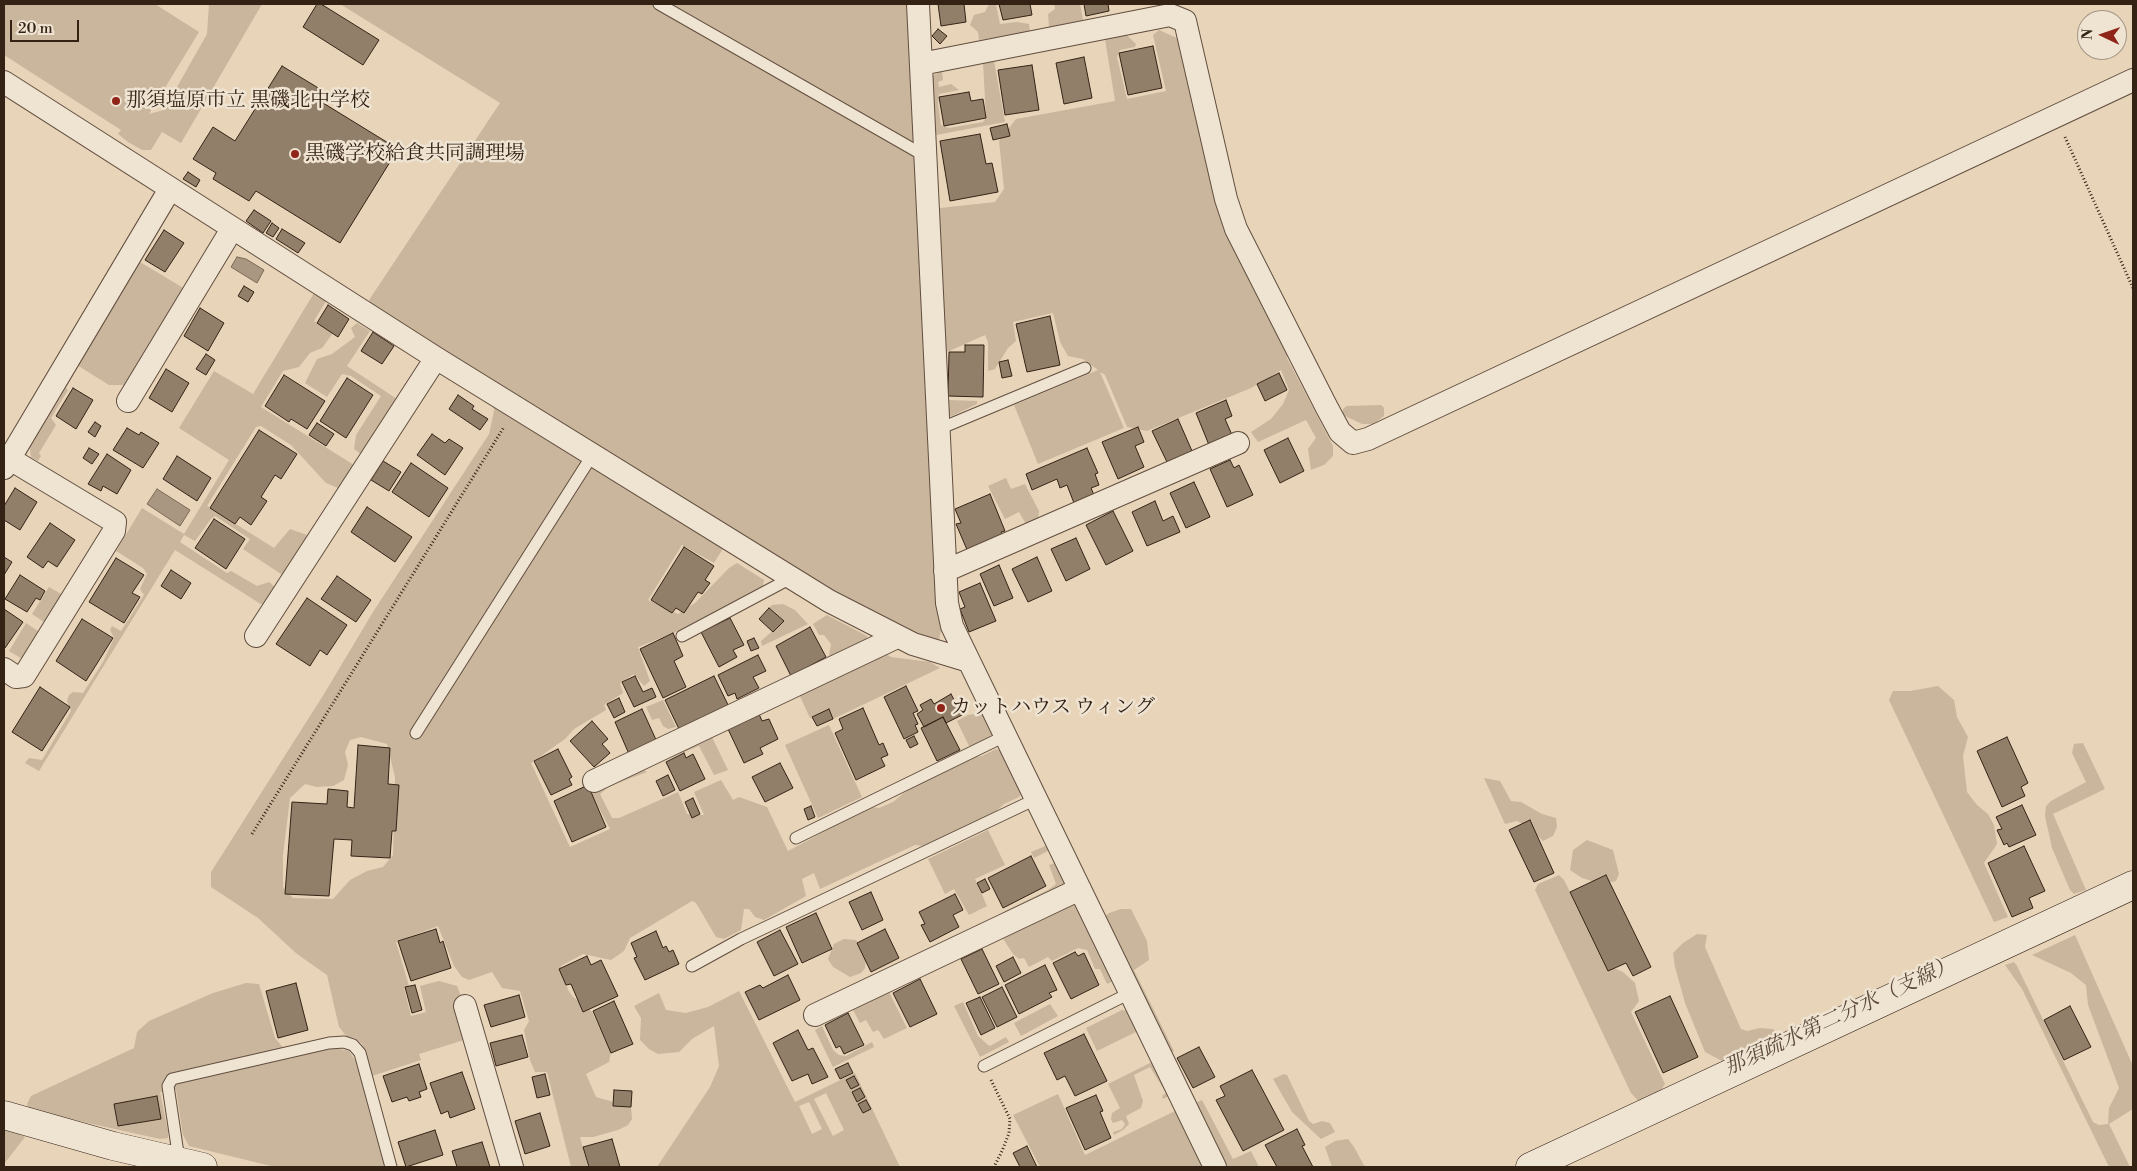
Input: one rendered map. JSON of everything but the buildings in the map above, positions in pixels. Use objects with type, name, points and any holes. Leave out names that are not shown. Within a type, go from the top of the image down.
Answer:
[{"type":"street","points":[[918,4],[946,603],[952,626],[1215,1167]]},
{"type":"street","points":[[921,64],[1170,15],[1185,21],[1226,199],[1236,229],[1340,432],[1353,443],[1368,439],[2133,80]]},
{"type":"street","points":[[4,82],[436,358],[829,602],[898,638],[969,661]]},
{"type":"street","points":[[4,670],[16,677],[24,676],[114,531],[114,522],[7,464],[170,189]]},
{"type":"street","points":[[128,401],[232,229]]},
{"type":"street","points":[[256,636],[436,358]]},
{"type":"street","points":[[945,571],[1238,443]]},
{"type":"street","points":[[594,781],[898,638]]},
{"type":"street","points":[[1530,1167],[2133,885]]},
{"type":"street","points":[[815,1015],[1080,889]]},
{"type":"street","points":[[465,1006],[512,1167]]},
{"type":"street","points":[[4,1115],[113,1146],[191,1165]]},
{"type":"lane","points":[[659,4],[925,156]]},
{"type":"lane","points":[[938,429],[1085,368]]},
{"type":"lane","points":[[416,733],[593,454]]},
{"type":"lane","points":[[682,636],[791,578]]},
{"type":"lane","points":[[796,838],[1005,736]]},
{"type":"lane","points":[[692,966],[741,939],[1036,799]]},
{"type":"lane","points":[[984,1066],[1130,993]]},
{"type":"lane","points":[[191,1165],[168,1086],[172,1079],[320,1045],[344,1042],[352,1045],[360,1053],[391,1167]]},
{"type":"path","points":[[2055,116],[2133,288]]},
{"type":"path","points":[[252,834],[517,407]]},
{"type":"path","points":[[984,1066],[1010,1119],[1009,1133],[994,1167]]},
{"type":"shaded area","name":"那須塩原市立 黒磯北中学校","points":[[4,4],[155,4],[199,32],[149,114],[164,110],[207,34],[209,4],[262,4],[181,143],[162,132],[151,150],[142,150],[118,134],[121,130],[4,55]]},
{"type":"shaded area","points":[[340,4],[909,4],[922,210],[995,202],[1004,189],[999,141],[1016,119],[1115,101],[1105,39],[1126,34],[1136,44],[1135,47],[1120,50],[1117,57],[1127,99],[1166,91],[1153,35],[1159,30],[1177,38],[1227,228],[1288,349],[1287,358],[1333,446],[1333,456],[1324,465],[1311,470],[1308,449],[1316,438],[1306,420],[1258,442],[1251,432],[1271,419],[1283,404],[1289,390],[1281,370],[1251,388],[1147,431],[1127,427],[1105,375],[1100,372],[1124,428],[1038,464],[1014,405],[1098,370],[1083,359],[1068,356],[1060,342],[1053,313],[1013,322],[1016,341],[1008,348],[995,369],[988,371],[988,342],[985,335],[947,352],[946,389],[949,400],[977,401],[977,404],[952,416],[945,415],[943,621],[939,640],[928,643],[900,633],[732,534],[714,563],[682,545],[648,600],[678,614],[695,603],[729,568],[737,563],[764,580],[763,586],[678,631],[638,647],[650,681],[644,686],[634,674],[620,683],[623,693],[604,705],[606,710],[574,729],[565,739],[531,763],[570,847],[610,829],[589,789],[641,768],[647,772],[610,786],[600,794],[612,818],[619,818],[678,792],[687,814],[704,815],[694,792],[721,780],[733,800],[739,797],[767,807],[788,851],[870,807],[879,808],[893,802],[910,788],[974,757],[982,756],[996,749],[1006,753],[1023,790],[1019,797],[1004,804],[993,814],[924,846],[915,845],[820,889],[814,873],[802,879],[806,896],[764,920],[755,917],[749,909],[744,909],[741,930],[724,939],[716,937],[696,903],[692,901],[630,938],[624,951],[611,960],[583,954],[561,966],[568,990],[573,997],[592,1012],[611,1052],[609,1062],[586,1074],[596,1097],[631,1107],[632,1119],[628,1125],[593,1137],[580,1137],[588,1167],[571,1167],[547,1072],[535,1072],[530,1060],[524,1030],[529,1021],[520,991],[502,988],[492,972],[469,980],[462,977],[454,966],[438,926],[396,942],[409,986],[404,988],[411,1016],[426,1012],[420,986],[439,981],[457,986],[461,996],[454,1005],[464,1040],[419,1054],[421,1060],[372,1076],[362,1044],[355,1038],[347,1037],[339,1027],[327,975],[297,954],[258,918],[211,887],[211,872],[324,694],[373,612],[489,434],[494,411],[492,385],[372,310],[369,300],[500,103]],"holes":[[[361,737],[387,744],[395,777],[393,855],[383,867],[367,871],[350,880],[333,899],[293,898],[283,887],[283,855],[290,798],[305,784],[317,787],[333,786],[344,780],[348,765],[345,752],[350,740]]]},
{"type":"shaded area","points":[[989,4],[996,4],[1000,24],[1017,22],[1029,24],[1030,32],[979,40],[978,32],[970,25],[974,15],[985,12]]},
{"type":"shaded area","points":[[1054,4],[1080,4],[1083,20],[1049,27],[1048,14],[1055,9]]},
{"type":"shaded area","points":[[994,61],[1005,122],[936,135],[932,76],[942,71],[943,80],[938,82],[939,87],[951,84],[959,90],[939,94],[938,103],[941,125],[949,128],[983,122],[986,118],[983,62]]},
{"type":"shaded area","points":[[237,257],[246,259],[264,270],[257,283],[231,267]]},
{"type":"shaded area","points":[[140,262],[185,289],[126,385],[109,385],[77,365]]},
{"type":"shaded area","points":[[314,293],[326,301],[314,321],[333,333],[322,348],[310,353],[299,367],[283,371],[261,407],[354,465],[338,488],[326,483],[291,445],[261,426],[256,427],[207,506],[274,548],[290,529],[310,536],[284,576],[243,549],[250,539],[215,516],[195,541],[184,535],[180,542],[227,573],[231,571],[257,586],[269,582],[276,588],[264,606],[175,550],[39,771],[25,763],[29,758],[42,760],[71,711],[67,701],[69,695],[73,692],[83,693],[103,662],[114,638],[110,630],[112,626],[121,631],[144,595],[140,589],[147,574],[143,568],[116,551],[142,508],[184,534],[229,460],[179,428],[214,371],[253,394]]},
{"type":"shaded area","points":[[357,323],[370,331],[347,366],[397,399],[361,454],[354,449],[356,435],[381,396],[351,376],[342,374],[327,397],[305,383],[317,359],[332,354],[355,337],[351,328]]},
{"type":"shaded area","points":[[66,388],[68,390],[51,418],[56,425],[39,453],[41,456],[38,461],[31,457],[30,448]]},
{"type":"shaded area","points":[[1381,405],[1384,408],[1384,416],[1373,424],[1362,424],[1343,415],[1343,409],[1347,406]]},
{"type":"shaded area","points":[[1006,478],[1011,489],[1025,484],[1039,511],[1038,521],[1027,526],[1019,512],[1005,519],[988,486]]},
{"type":"shaded area","points":[[157,489],[190,510],[180,526],[147,504]]},
{"type":"shaded area","points":[[49,587],[65,596],[47,624],[32,614]]},
{"type":"shaded area","points":[[783,604],[795,610],[808,624],[762,646],[761,641],[784,621],[769,608],[772,605]]},
{"type":"shaded area","points":[[827,615],[867,636],[868,640],[818,663],[829,656],[831,644],[824,635],[819,635],[813,624]]},
{"type":"shaded area","points":[[26,623],[41,633],[24,660],[9,651]]},
{"type":"shaded area","points":[[882,651],[891,657],[930,662],[940,668],[833,719],[828,709],[810,718],[799,694]]},
{"type":"shaded area","points":[[1938,686],[1954,700],[1957,717],[1968,737],[1963,756],[1967,792],[1977,805],[1988,814],[1994,825],[1997,844],[1984,863],[2008,917],[1994,922],[1889,700],[1893,691],[1910,691]]},
{"type":"shaded area","points":[[663,700],[676,727],[668,729],[663,726],[659,718],[652,720],[646,707]]},
{"type":"shaded area","points":[[986,712],[997,732],[970,748],[957,721],[968,715]]},
{"type":"shaded area","points":[[829,725],[862,797],[818,818],[785,745]]},
{"type":"shaded area","points":[[711,735],[728,770],[714,775],[699,746],[667,759]]},
{"type":"shaded area","points":[[2083,743],[2105,789],[2053,814],[2086,890],[2074,894],[2070,890],[2052,848],[2045,816],[2046,806],[2051,801],[2086,782],[2072,753],[2074,744]]},
{"type":"shaded area","points":[[1484,778],[1500,781],[1511,801],[1521,802],[1542,814],[1556,818],[1557,827],[1553,836],[1543,841],[1529,827],[1517,821],[1505,824]]},
{"type":"shaded area","points":[[988,830],[1005,865],[975,879],[987,906],[969,915],[954,889],[945,894],[928,859]]},
{"type":"shaded area","points":[[1587,840],[1613,850],[1619,874],[1616,881],[1602,884],[1582,878],[1570,870],[1573,850]]},
{"type":"shaded area","points":[[1050,844],[1067,879],[1065,887],[1007,916],[1005,911],[1048,890],[1056,884],[1049,865],[1055,863],[1050,850],[1034,858],[1031,852]]},
{"type":"shaded area","points":[[1559,875],[1564,880],[1607,965],[1623,972],[1635,983],[1639,1001],[1631,1012],[1665,1084],[1659,1093],[1641,1104],[1631,1093],[1535,890],[1538,884]]},
{"type":"shaded area","points":[[1070,902],[1079,904],[1113,981],[1107,984],[1100,969],[1095,969],[1087,950],[1078,948],[1052,961],[1048,957],[1029,967],[1024,958],[1019,959],[1013,954],[1002,937]]},
{"type":"shaded area","points":[[1121,909],[1131,909],[1147,941],[1149,960],[1134,970],[1174,1051],[1170,1053],[1104,917]]},
{"type":"shaded area","points":[[1697,934],[1707,935],[1705,947],[1741,1029],[1747,1031],[1760,1028],[1773,1029],[1778,1034],[1774,1039],[1724,1062],[1705,1052],[1685,1003],[1675,967],[1673,953],[1683,943]]},
{"type":"shaded area","points":[[2075,935],[2133,1066],[2133,1109],[2109,1124],[2130,1167],[2109,1167],[2022,989],[2005,965],[2014,962],[2017,966],[2093,1122],[2099,1125],[2108,1124],[2109,1108],[2119,1088],[2088,1005],[2086,985],[2071,973],[2032,955]]},
{"type":"shaded area","points":[[844,939],[856,940],[866,954],[865,968],[861,973],[850,977],[833,967],[828,959],[834,944]]},
{"type":"shaded area","points":[[246,983],[259,984],[275,1038],[291,1057],[336,1048],[349,1051],[357,1063],[385,1167],[275,1167],[189,1146],[183,1135],[176,1090],[160,1092],[168,1138],[160,1139],[29,1110],[27,1104],[31,1096],[134,1048],[137,1032],[149,1021],[213,993]],"holes":[[[157,1096],[161,1119],[118,1126],[114,1104]]]},
{"type":"shaded area","points":[[739,991],[795,1102],[855,1073],[900,1167],[657,1167],[710,1087],[719,1066],[714,1026],[692,1039],[679,1052],[658,1054],[649,1049],[640,1040],[641,1018],[634,1006],[659,993],[666,1010],[686,1013],[708,1007]],"holes":[[[826,1093],[844,1130],[833,1136],[814,1099]],[[809,1102],[822,1129],[812,1134],[799,1106]]]},
{"type":"shaded area","points":[[889,992],[907,1028],[884,1039],[878,1030],[873,1032],[866,1020],[860,1023],[853,1010]]},
{"type":"shaded area","points":[[963,1002],[978,1036],[987,1044],[990,1046],[1006,1037],[1009,1042],[980,1057],[954,1006]]},
{"type":"shaded area","points":[[1050,1004],[1058,1016],[1021,1036],[1014,1023]]},
{"type":"shaded area","points":[[1122,1010],[1131,1011],[1140,1030],[1097,1051],[1086,1028]]},
{"type":"shaded area","points":[[822,1026],[833,1050],[839,1055],[846,1056],[872,1042],[874,1047],[833,1067],[815,1030]]},
{"type":"shaded area","points":[[1152,1062],[1169,1093],[1167,1097],[1163,1099],[1162,1096],[1166,1093],[1150,1067],[1134,1075],[1143,1101],[1141,1108],[1126,1116],[1129,1124],[1114,1135],[1113,1132],[1122,1129],[1125,1124],[1122,1120],[1113,1123],[1111,1119],[1112,1113],[1120,1108],[1108,1084]]},
{"type":"shaded area","points":[[1284,1074],[1287,1075],[1309,1121],[1313,1124],[1322,1121],[1330,1123],[1335,1132],[1321,1139],[1292,1112],[1273,1079]]},
{"type":"shaded area","points":[[1058,1094],[1085,1155],[1175,1111],[1204,1167],[1040,1167],[1013,1115]]},
{"type":"shaded area","points":[[1202,1100],[1233,1159],[1251,1151],[1259,1167],[1224,1167],[1193,1104]]},
{"type":"shaded area","points":[[4,1126],[25,1137],[4,1164]]},
{"type":"shaded area","points":[[1348,1139],[1365,1167],[1332,1167],[1325,1147],[1335,1141]]},
{"type":"place","name":"那須塩原市立 黒磯北中学校","points":[[116,101]]},
{"type":"place","name":"黒磯学校給食共同調理場","points":[[295,154]]},
{"type":"place","name":"カットハウス ウィング","points":[[941,708]]},
{"type":"water label","name":"那須疏水第二分水（支線）","points":[[1840,1017]]}]
